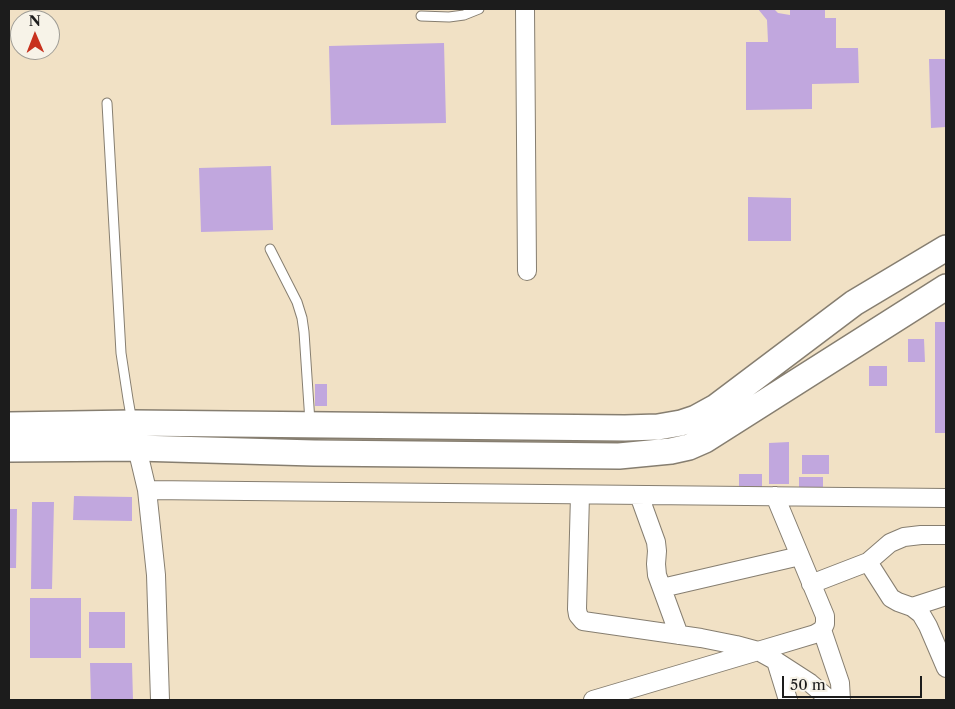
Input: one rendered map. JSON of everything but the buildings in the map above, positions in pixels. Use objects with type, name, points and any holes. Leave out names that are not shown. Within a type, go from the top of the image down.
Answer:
[{"type":"street","points":[[525,9],[527,271]]},
{"type":"street","points":[[9,449],[135,436],[310,425],[625,428],[658,427],[681,423],[696,418],[716,407],[854,303],[946,248]]},
{"type":"street","points":[[9,425],[314,453],[609,456],[671,451],[689,447],[705,440],[946,287]]},
{"type":"street","points":[[135,436],[147,490],[156,575],[160,700]]},
{"type":"street","points":[[147,490],[946,498]]},
{"type":"street","points":[[580,495],[577,609],[578,615],[583,621],[679,635],[736,645],[758,651],[810,683],[830,700]]},
{"type":"street","points":[[639,495],[656,542],[656,569],[679,635]]},
{"type":"street","points":[[593,700],[815,634],[822,630],[826,624],[825,616],[775,496]]},
{"type":"street","points":[[811,584],[868,562],[890,543],[904,537],[946,535]]},
{"type":"street","points":[[662,588],[800,556]]},
{"type":"street","points":[[868,562],[891,598],[912,607],[921,614],[945,663]]},
{"type":"street","points":[[912,607],[946,596]]},
{"type":"street","points":[[822,630],[840,683],[841,700]]},
{"type":"street","points":[[776,661],[788,700]]},
{"type":"lane","points":[[421,16],[449,17],[464,15],[479,9]]},
{"type":"lane","points":[[107,103],[121,353],[135,436]]},
{"type":"lane","points":[[270,249],[297,302],[302,318],[310,425]]}]
